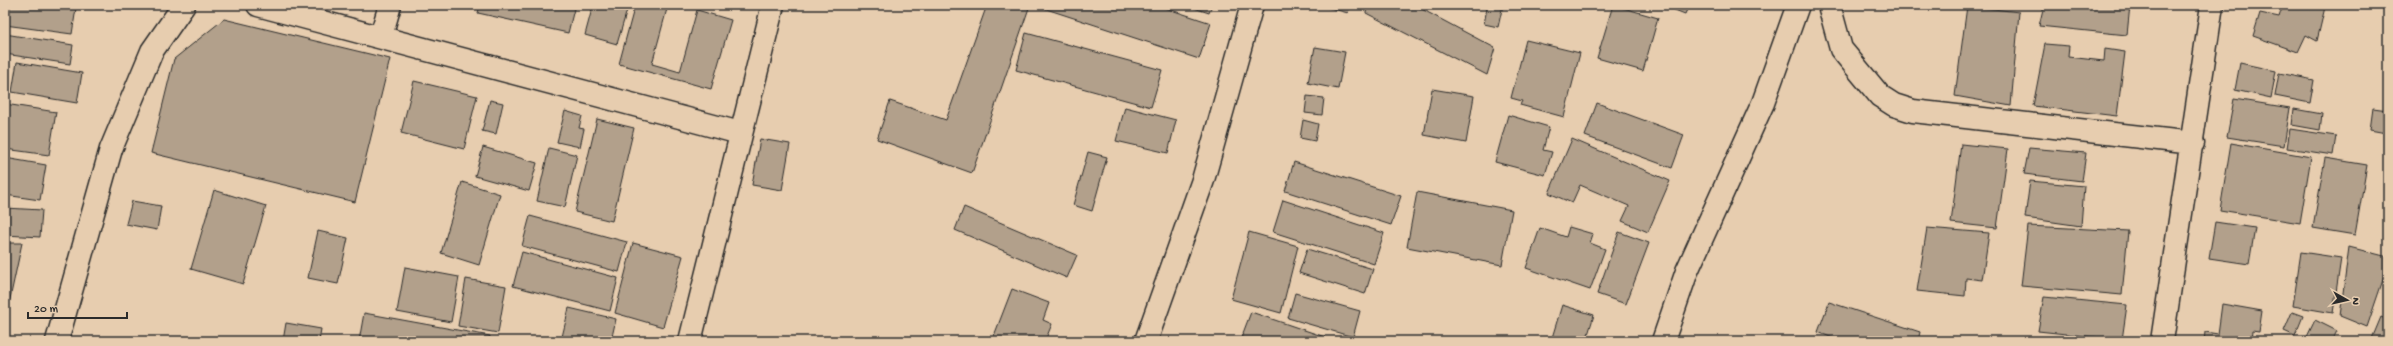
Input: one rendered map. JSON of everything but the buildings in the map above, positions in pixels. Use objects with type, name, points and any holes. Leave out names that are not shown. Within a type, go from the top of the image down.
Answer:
[{"type":"street","points":[[57,341],[111,149],[152,51],[184,5]]},
{"type":"street","points":[[258,5],[381,36],[740,133]]},
{"type":"street","points":[[381,36],[390,5]]},
{"type":"street","points":[[690,341],[740,133],[773,5]]},
{"type":"street","points":[[1146,341],[1203,180],[1252,5]]},
{"type":"street","points":[[1664,341],[1687,271],[1763,103],[1798,5]]},
{"type":"street","points":[[1829,5],[1841,49],[1880,96],[1894,105],[1913,111],[2193,143]]},
{"type":"street","points":[[2162,341],[2193,143],[2212,5]]}]
